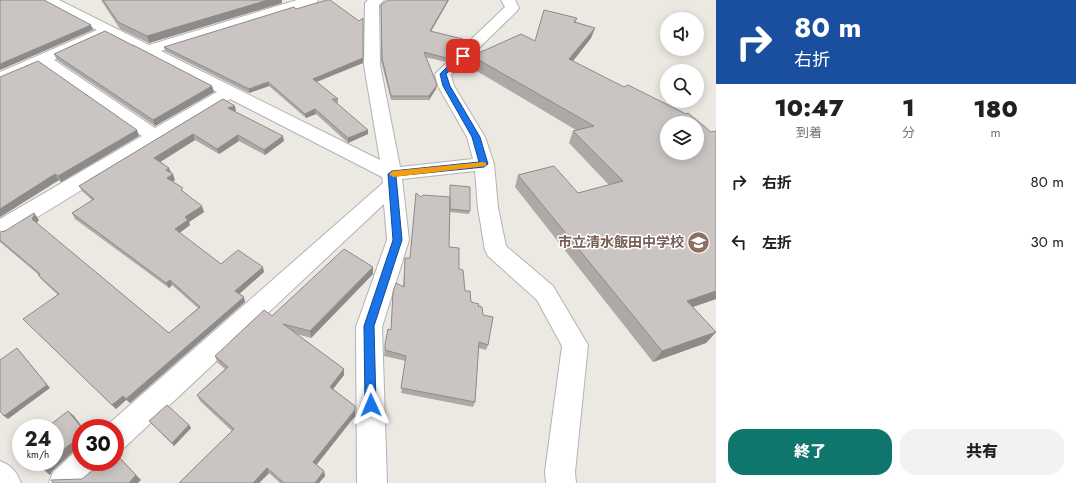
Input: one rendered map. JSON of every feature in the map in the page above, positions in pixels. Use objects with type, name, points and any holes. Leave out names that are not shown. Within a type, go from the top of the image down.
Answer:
[{"type":"street","points":[[49,0],[229,92],[393,179]]},
{"type":"street","points":[[148,50],[311,0]]},
{"type":"street","points":[[372,483],[369,326],[398,240],[393,179],[372,65],[372,4],[377,0]]},
{"type":"street","points":[[508,0],[512,8],[443,74],[446,86],[476,137],[484,164],[488,208],[496,250],[545,293],[575,345],[560,472],[561,483]]},
{"type":"street","points":[[0,78],[108,30]]},
{"type":"street","points":[[42,59],[155,136]]},
{"type":"street","points":[[0,229],[229,92]]},
{"type":"street","points":[[124,429],[393,179],[484,164]]},
{"type":"street","points":[[64,483],[77,471]]},
{"type":"street","points":[[0,476],[6,483]]},
{"type":"building","points":[[0,0],[44,0],[91,25],[0,64]]},
{"type":"building","points":[[103,0],[268,0],[147,36],[118,22]]},
{"type":"building","points":[[330,0],[359,21],[363,18],[363,58],[313,79],[338,99],[332,99],[368,130],[348,138],[315,109],[305,114],[268,82],[249,89],[164,47],[294,7],[296,9]]},
{"type":"building","points":[[388,0],[448,0],[430,31],[463,39],[446,58],[424,52],[437,85],[429,96],[391,96],[382,58],[381,5]]},
{"type":"building","points":[[544,10],[577,18],[574,22],[595,28],[569,59],[624,87],[628,85],[660,101],[660,108],[674,108],[686,114],[688,113],[692,116],[660,116],[660,160],[704,160],[704,126],[711,132],[716,131],[716,291],[687,301],[716,332],[662,351],[518,175],[554,166],[578,193],[623,181],[573,131],[594,126],[472,56],[521,34],[535,41]]},
{"type":"building","points":[[105,31],[212,86],[153,120],[54,54]]},
{"type":"building","points":[[38,61],[137,130],[58,176],[55,174],[0,209],[0,77]]},
{"type":"building","points":[[223,99],[235,106],[228,108],[283,136],[264,150],[238,135],[217,149],[193,134],[154,158],[169,168],[166,170],[173,174],[167,178],[183,188],[181,190],[202,206],[185,217],[188,220],[175,229],[221,264],[238,250],[263,267],[235,291],[244,297],[126,399],[123,396],[112,405],[23,319],[59,294],[38,275],[40,274],[0,240],[0,232],[5,231],[34,213],[35,214],[32,219],[169,333],[200,307],[170,280],[166,283],[72,213],[94,199],[79,186]]},
{"type":"building","points":[[450,185],[470,187],[470,211],[450,209]]},
{"type":"building","points":[[416,193],[421,197],[423,195],[450,197],[449,247],[459,248],[459,269],[463,270],[465,291],[470,291],[471,302],[479,304],[478,306],[482,307],[483,315],[493,317],[488,345],[479,342],[475,402],[401,388],[406,356],[385,350],[388,329],[391,330],[393,292],[396,283],[404,287],[405,258],[410,258]]},
{"type":"building","points":[[344,249],[373,267],[310,331],[283,324],[344,369],[330,387],[355,406],[355,410],[313,462],[324,471],[315,483],[284,483],[267,468],[253,483],[179,483],[234,429],[197,395],[228,367],[215,356],[264,310],[272,316]]},
{"type":"building","points":[[17,348],[47,385],[4,416],[0,411],[0,360]]},
{"type":"building","points":[[167,405],[189,425],[172,443],[149,421]]},
{"type":"building","points":[[68,411],[75,419],[72,419],[72,443],[64,449],[64,419],[58,419]]},
{"type":"building","points":[[124,462],[136,475],[129,483],[53,483],[51,480],[82,479],[92,471],[124,471]]},
{"type":"slow traffic","points":[[393,174],[483,165]]},
{"type":"place","name":"市立清水飯田中学校","points":[[699,242]]},
{"type":"route","points":[[371,405],[369,326],[398,240],[392,174],[484,164],[476,137],[446,86],[443,74],[463,56]]}]
